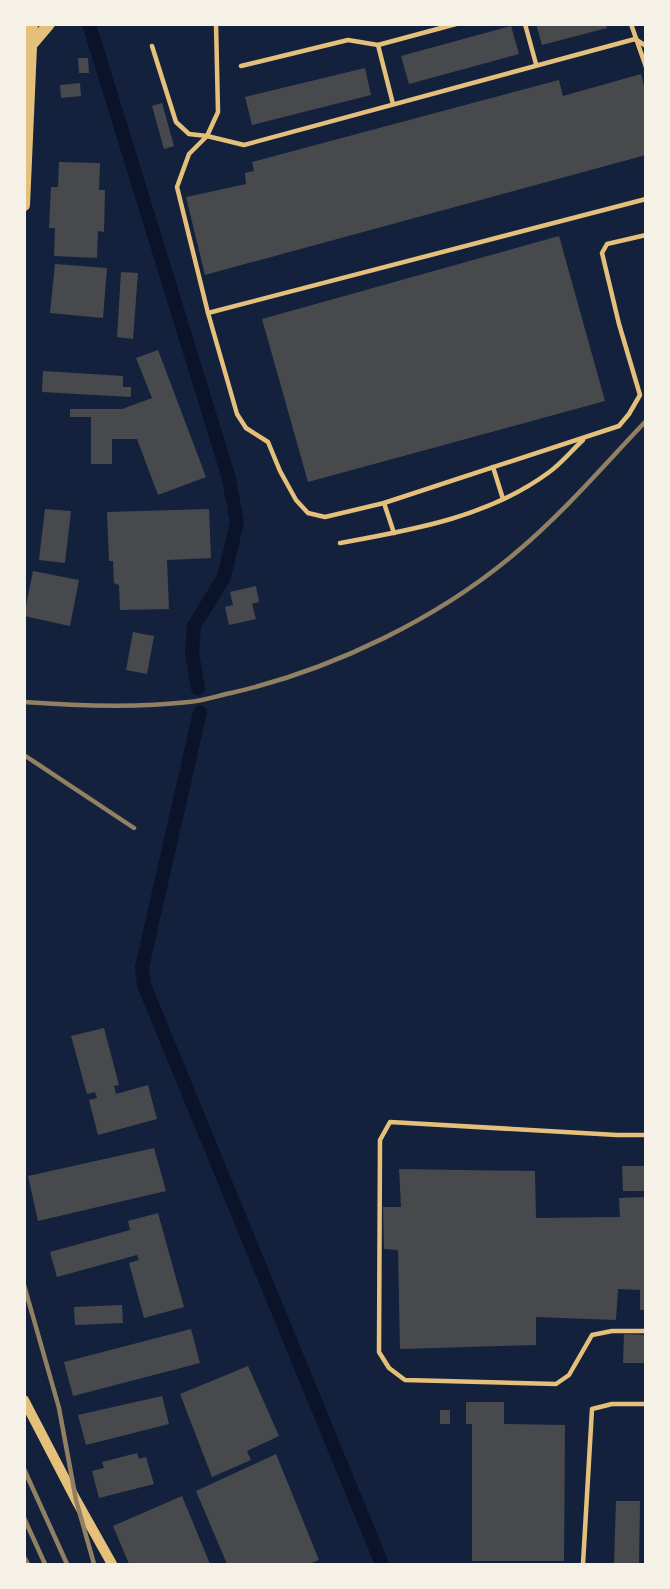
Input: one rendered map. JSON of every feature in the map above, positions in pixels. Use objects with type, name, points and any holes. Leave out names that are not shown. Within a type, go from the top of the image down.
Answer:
[{"type":"main road","points":[[24,205],[33,24]]},
{"type":"main road","points":[[33,43],[49,24]]},
{"type":"street","points":[[24,1400],[112,1564]]},
{"type":"lane","points":[[216,24],[218,112],[207,135],[188,154],[177,187],[208,313],[237,414],[246,428],[268,442],[296,500],[308,513],[325,517],[384,503],[619,426],[646,386]]},
{"type":"lane","points":[[241,66],[348,40],[378,45],[456,24]]},
{"type":"lane","points":[[525,24],[536,64]]},
{"type":"lane","points":[[631,24],[646,66]]},
{"type":"lane","points":[[152,46],[176,122],[189,134],[207,135],[244,145],[635,39]]},
{"type":"lane","points":[[635,39],[646,47]]},
{"type":"lane","points":[[378,45],[393,104]]},
{"type":"lane","points":[[208,313],[646,199]]},
{"type":"lane","points":[[640,395],[602,253],[607,244],[646,235]]},
{"type":"lane","points":[[340,542],[394,533],[465,515],[503,499],[549,473],[586,436]]},
{"type":"lane","points":[[493,467],[503,499]]},
{"type":"lane","points":[[384,503],[394,533]]},
{"type":"lane","points":[[646,1135],[390,1122],[380,1140],[379,1352],[389,1368],[405,1380],[556,1384],[569,1374],[592,1335],[612,1331],[646,1331]]},
{"type":"lane","points":[[583,1564],[592,1409],[612,1404],[646,1404]]},
{"type":"building","points":[[536,24],[606,24],[607,28],[542,45]]},
{"type":"building","points":[[511,26],[519,54],[409,84],[401,56]]},
{"type":"building","points":[[78,58],[88,58],[89,73],[79,73]]},
{"type":"building","points":[[365,68],[371,95],[252,125],[245,97]]},
{"type":"building","points":[[641,74],[646,93],[646,155],[205,275],[186,197],[246,184],[245,173],[254,171],[252,162],[559,80],[563,96]]},
{"type":"building","points":[[80,83],[81,96],[61,98],[60,85]]},
{"type":"building","points":[[162,103],[174,146],[164,149],[152,106]]},
{"type":"building","points":[[59,162],[100,163],[99,190],[105,190],[104,232],[98,231],[97,258],[54,256],[55,228],[49,228],[51,187],[58,187]]},
{"type":"building","points":[[559,236],[605,401],[308,482],[262,319]]},
{"type":"building","points":[[55,264],[107,268],[103,318],[50,313]]},
{"type":"building","points":[[121,272],[138,273],[133,339],[117,337]]},
{"type":"building","points":[[158,350],[206,477],[158,495],[137,439],[112,439],[112,464],[91,464],[91,417],[70,417],[70,409],[122,409],[152,398],[136,358]]},
{"type":"building","points":[[43,371],[123,376],[123,387],[131,387],[131,397],[42,392]]},
{"type":"building","points":[[45,509],[71,511],[65,563],[39,560]]},
{"type":"building","points":[[209,509],[211,558],[167,560],[169,609],[120,610],[119,585],[114,583],[113,561],[109,561],[107,512]]},
{"type":"building","points":[[33,571],[79,580],[70,626],[24,616]]},
{"type":"building","points":[[256,586],[259,602],[252,604],[256,619],[229,625],[225,607],[233,605],[230,592]]},
{"type":"building","points":[[133,632],[154,636],[147,674],[126,670]]},
{"type":"building","points":[[104,1028],[119,1085],[114,1086],[116,1094],[148,1085],[157,1119],[98,1135],[89,1100],[97,1098],[95,1092],[87,1094],[71,1036]]},
{"type":"building","points":[[154,1148],[166,1191],[38,1221],[28,1176]]},
{"type":"building","points":[[622,1166],[646,1166],[646,1191],[623,1191]]},
{"type":"building","points":[[399,1169],[535,1171],[536,1218],[620,1217],[619,1198],[646,1197],[646,1310],[640,1310],[640,1290],[618,1289],[616,1320],[536,1317],[536,1345],[400,1349],[398,1250],[384,1249],[383,1207],[401,1207]]},
{"type":"building","points":[[158,1213],[184,1307],[144,1318],[129,1263],[139,1260],[137,1255],[57,1277],[50,1252],[130,1230],[128,1221]]},
{"type":"building","points":[[122,1305],[123,1323],[75,1325],[74,1307]]},
{"type":"building","points":[[191,1329],[200,1363],[73,1396],[64,1362]]},
{"type":"building","points":[[624,1334],[646,1335],[646,1363],[623,1363]]},
{"type":"building","points":[[248,1366],[279,1436],[247,1451],[251,1460],[212,1477],[180,1394]]},
{"type":"building","points":[[162,1396],[169,1424],[86,1445],[78,1415]]},
{"type":"building","points":[[466,1402],[504,1402],[504,1424],[565,1425],[564,1561],[472,1561],[472,1424],[466,1424]]},
{"type":"building","points":[[440,1410],[450,1410],[450,1424],[440,1424]]},
{"type":"building","points":[[137,1453],[139,1459],[146,1457],[154,1484],[99,1498],[92,1471],[104,1468],[102,1462]]},
{"type":"building","points":[[276,1454],[319,1560],[309,1564],[227,1564],[196,1491]]},
{"type":"building","points":[[182,1496],[210,1564],[129,1564],[113,1526]]},
{"type":"building","points":[[616,1501],[640,1501],[639,1564],[614,1564]]},
{"type":"waterway","points":[[89,24],[228,475],[237,522],[224,577],[194,626],[192,653],[198,688]]},
{"type":"waterway","points":[[200,712],[142,967],[144,985],[382,1564]]},
{"type":"railway","points":[[24,702],[128,706],[194,701],[269,683],[346,656],[420,619],[488,575],[552,520],[646,421]]},
{"type":"railway","points":[[24,755],[134,828]]},
{"type":"railway","points":[[24,1285],[59,1408],[76,1500],[94,1564]]},
{"type":"railway","points":[[24,1469],[67,1564]]},
{"type":"railway","points":[[24,1518],[45,1564]]},
{"type":"railway","points":[[24,1557],[28,1564]]}]
